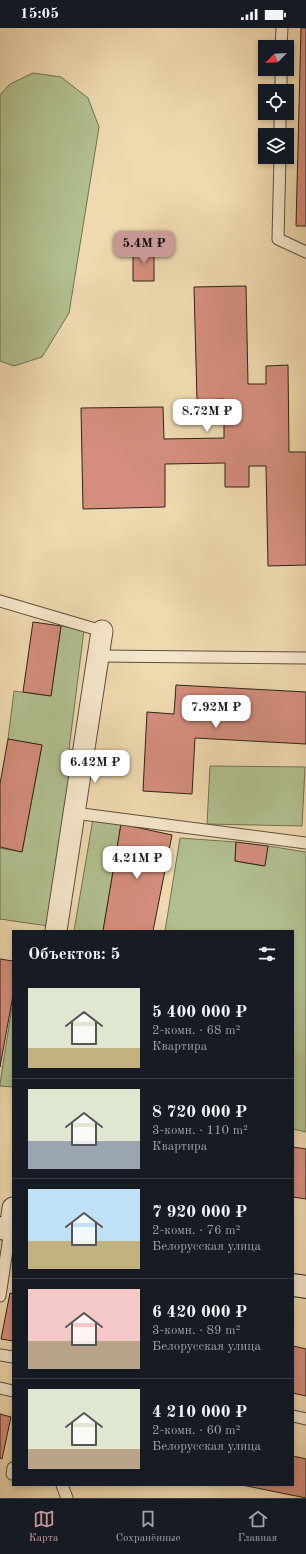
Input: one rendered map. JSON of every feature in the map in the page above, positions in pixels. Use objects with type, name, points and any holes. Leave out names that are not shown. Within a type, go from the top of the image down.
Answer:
[{"type":"main road","points":[[294,1285],[306,1287]]},
{"type":"street","points":[[56,930],[102,631]]},
{"type":"street","points":[[8,1229],[12,1212]]},
{"type":"lane","points":[[281,40],[282,28]]},
{"type":"lane","points":[[280,164],[278,238],[306,252]]},
{"type":"lane","points":[[0,601],[102,631]]},
{"type":"lane","points":[[98,656],[306,658]]},
{"type":"lane","points":[[74,813],[306,843]]},
{"type":"lane","points":[[0,1296],[8,1229]]},
{"type":"lane","points":[[0,1355],[12,1357]]},
{"type":"lane","points":[[0,1388],[12,1391]]},
{"type":"lane","points":[[294,1416],[306,1419]]},
{"type":"lane","points":[[63,1486],[70,1497]]},
{"type":"green space","points":[[33,73],[61,77],[88,98],[99,127],[69,313],[42,357],[14,366],[0,361],[0,95],[10,84]]},
{"type":"green space","points":[[61,626],[84,630],[69,749],[76,751],[48,926],[0,919],[0,848],[22,852],[42,745],[8,739],[14,691],[51,696]]},
{"type":"green space","points":[[210,766],[305,767],[302,826],[207,824]]},
{"type":"green space","points":[[93,819],[121,824],[103,930],[74,930]]},
{"type":"green space","points":[[180,838],[236,842],[235,861],[264,866],[268,846],[306,852],[306,1132],[294,1129],[294,930],[165,930]]},
{"type":"green space","points":[[12,1006],[12,1087],[0,1086]]},
{"type":"building","points":[[301,28],[306,28],[306,226],[296,226]]},
{"type":"building","points":[[133,249],[154,249],[154,281],[133,281]]},
{"type":"building","points":[[246,286],[248,384],[266,384],[266,366],[288,365],[289,452],[306,452],[306,565],[268,566],[266,466],[249,466],[249,487],[225,487],[225,463],[165,464],[165,507],[83,509],[81,408],[163,407],[164,439],[224,438],[224,399],[197,400],[194,287]]},
{"type":"building","points":[[33,622],[61,626],[51,696],[23,692]]},
{"type":"building","points":[[176,685],[306,692],[306,744],[195,738],[192,794],[143,791],[147,712],[174,714]]},
{"type":"building","points":[[8,739],[42,745],[22,852],[0,847],[0,784]]},
{"type":"building","points":[[121,824],[172,835],[153,930],[103,930]]},
{"type":"building","points":[[236,842],[268,846],[265,866],[235,861]]},
{"type":"building","points":[[0,959],[12,961],[12,1001],[0,1067]]},
{"type":"building","points":[[294,1147],[306,1149],[306,1199],[294,1197]]},
{"type":"building","points":[[10,1293],[12,1294],[12,1341],[1,1339]]},
{"type":"building","points":[[294,1346],[306,1349],[306,1396],[294,1393]]},
{"type":"building","points":[[0,1414],[11,1417],[2,1459],[0,1458]]},
{"type":"building","points":[[294,1456],[306,1459],[306,1498],[247,1486],[294,1486]]}]
